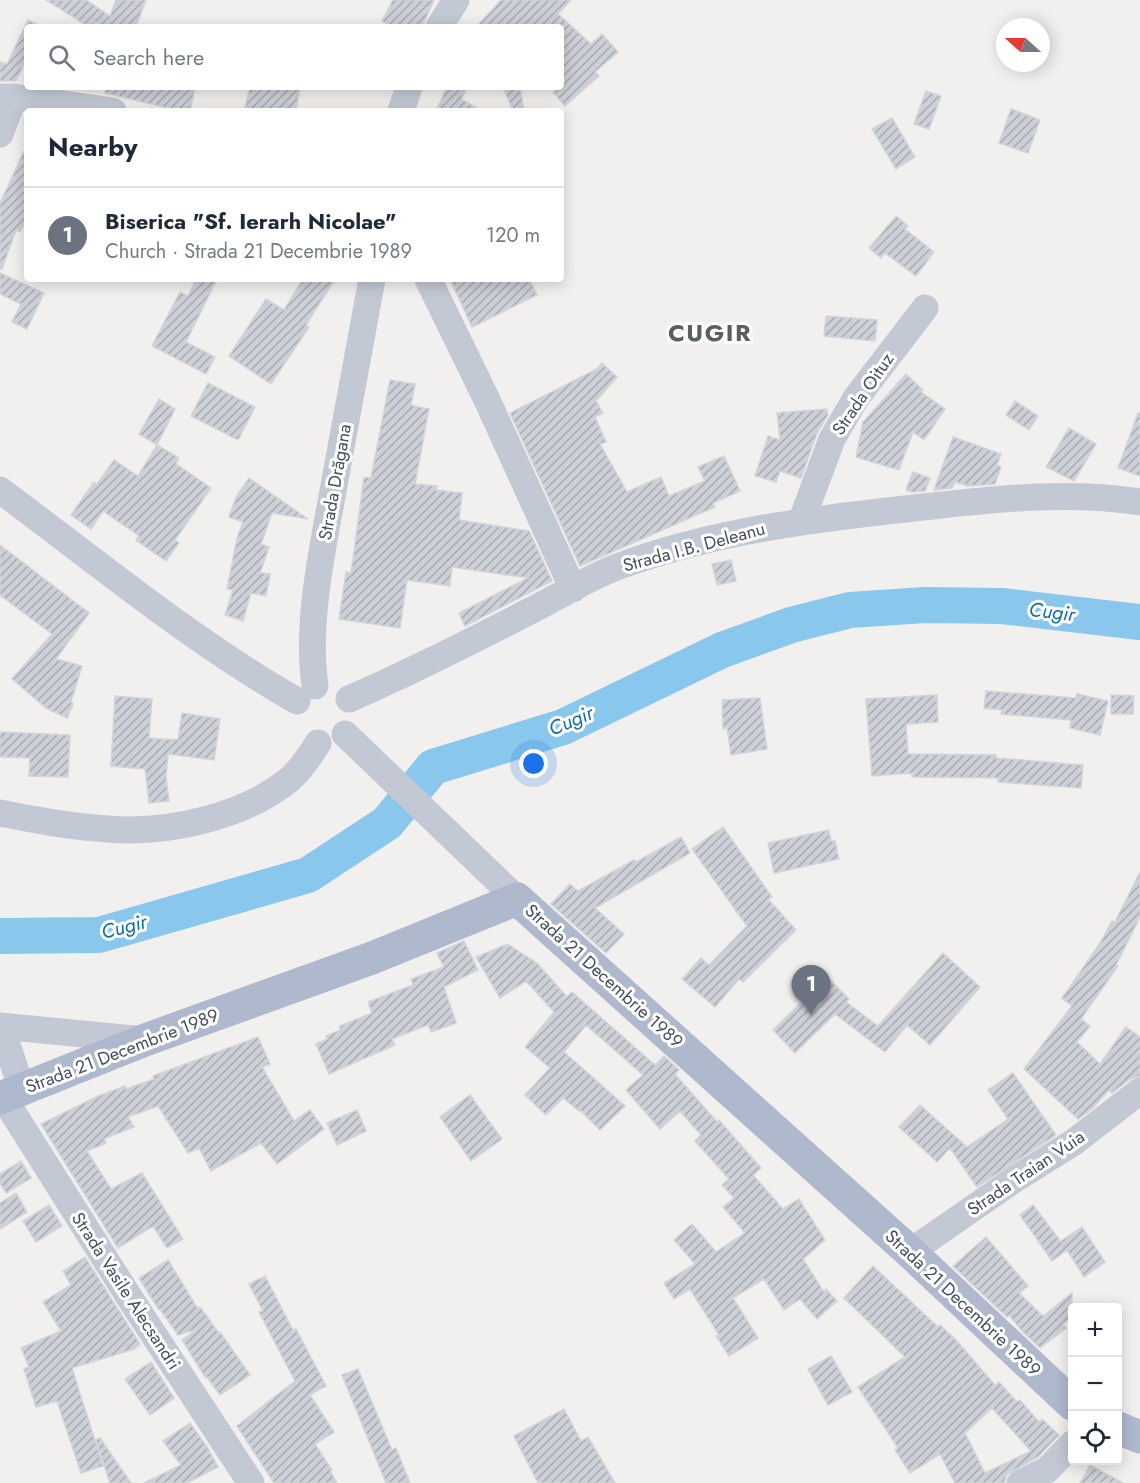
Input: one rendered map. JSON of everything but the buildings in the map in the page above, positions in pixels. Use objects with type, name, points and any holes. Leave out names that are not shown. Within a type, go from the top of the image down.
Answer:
[{"type":"main road","name":"Strada 21 Decembrie 1989","points":[[8,1095],[145,1040],[372,958],[517,899],[910,1252],[1068,1400]]},
{"type":"main road","points":[[1122,1430],[1140,1437]]},
{"type":"street","points":[[441,24],[456,0]]},
{"type":"street","points":[[402,108],[408,90]]},
{"type":"street","points":[[0,134],[7,97],[90,108]]},
{"type":"street","name":"Strada Drăgana","points":[[306,693],[312,662],[313,628],[325,535],[371,282]]},
{"type":"street","points":[[429,282],[488,402],[573,589]]},
{"type":"street","name":"Strada Oituz","points":[[801,522],[832,439],[856,398],[925,308]]},
{"type":"street","points":[[0,490],[177,622],[269,685],[306,693],[325,684],[343,691],[349,699],[353,717],[353,742]]},
{"type":"street","name":"Strada I.B. Deleanu","points":[[349,699],[418,668],[615,567],[739,531],[1036,496],[1076,495],[1140,502]]},
{"type":"street","points":[[306,693],[294,719],[302,735],[318,743],[353,742],[517,899]]},
{"type":"street","points":[[0,813],[110,830],[166,827],[197,822],[227,813],[264,795],[289,779],[306,762],[318,743]]},
{"type":"street","points":[[1,1026],[145,1040]]},
{"type":"street","name":"Strada Vasile Alecsandri","points":[[1,1026],[8,1095],[131,1300],[251,1483]]},
{"type":"street","name":"Strada Traian Vuia","points":[[910,1252],[1015,1179],[1074,1142],[1140,1091]]},
{"type":"street","points":[[1020,1483],[1047,1470],[1068,1448]]},
{"type":"waterway","name":"Cugir","points":[[0,936],[99,935],[308,875],[387,823],[433,767],[563,727],[722,650],[791,625],[850,610],[925,605],[1002,606],[1140,622]]},
{"type":"place","name":"Biserica \"Sf. Ierarh Nicolae\"","points":[[811,1015]]},
{"type":"district","name":"CUGIR","points":[[710,332]]}]
